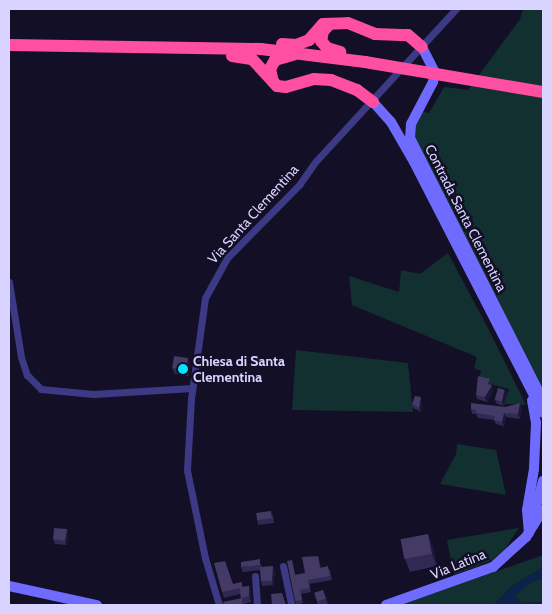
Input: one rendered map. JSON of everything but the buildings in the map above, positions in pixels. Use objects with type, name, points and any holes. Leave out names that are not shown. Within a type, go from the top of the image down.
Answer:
[{"type":"highway","points":[[338,23],[324,29],[321,40],[323,44],[365,62]]},
{"type":"highway","points":[[195,46],[225,42],[296,45],[309,40],[323,24],[348,23],[375,34],[408,35],[422,47]]},
{"type":"highway","points":[[9,45],[195,46],[311,54],[543,92]]},
{"type":"highway","points":[[110,45],[140,52],[247,57],[256,62],[274,84],[286,87],[314,78],[331,80],[357,90],[373,102]]},
{"type":"highway","points":[[274,84],[270,68],[275,60],[311,54]]},
{"type":"street","name":"Via Santa Clementina","points":[[219,605],[205,558],[187,470],[192,388],[201,311],[212,280],[227,258],[299,185],[316,162],[373,102],[456,9]]},
{"type":"street","name":"Contrada Santa Clementina","points":[[422,47],[435,72],[433,82],[411,124],[410,138],[543,400]]},
{"type":"street","name":"Contrada Santa Clementina","points":[[373,102],[391,122],[414,162],[543,413]]},
{"type":"street","points":[[9,282],[14,326],[24,366],[27,375],[41,389],[93,394],[192,388]]},
{"type":"street","points":[[529,533],[527,510],[534,469],[536,423],[530,389]]},
{"type":"street","points":[[529,533],[543,481]]},
{"type":"street","name":"Via Latina","points":[[386,605],[493,567],[529,533],[543,510]]},
{"type":"street","points":[[283,566],[291,605]]},
{"type":"street","points":[[255,576],[257,605]]},
{"type":"street","points":[[9,586],[97,605]]},
{"type":"green space","points":[[523,9],[543,9],[543,399],[411,141],[419,111],[429,113],[444,87],[468,90],[520,19]]},
{"type":"green space","points":[[448,253],[526,405],[504,404],[509,389],[479,381],[481,371],[474,368],[477,357],[352,305],[349,276],[399,292],[401,270],[420,274]]},
{"type":"green space","points":[[296,350],[408,363],[413,412],[292,410]]},
{"type":"green space","points":[[457,444],[496,450],[506,495],[440,484],[456,454]]},
{"type":"green space","points":[[519,528],[505,549],[492,560],[454,575],[447,540]]},
{"type":"green space","points":[[543,555],[543,567],[512,586],[494,605],[400,605]]},
{"type":"green space","points":[[543,579],[543,602],[522,603],[516,599],[515,594],[533,581]]},
{"type":"water","points":[[543,567],[543,579],[533,581],[515,595],[522,603],[543,602],[543,605],[494,605],[512,586]]},
{"type":"place","name":"Chiesa di Santa Clementina","points":[[183,369]]}]
